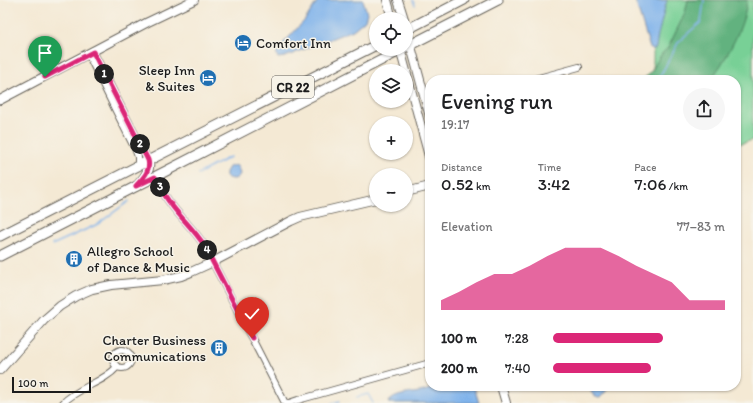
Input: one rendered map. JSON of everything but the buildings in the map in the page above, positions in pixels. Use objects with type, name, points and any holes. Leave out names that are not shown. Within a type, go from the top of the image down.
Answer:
[{"type":"main road","points":[[413,26],[464,0]]},
{"type":"main road","name":"CR 22","points":[[413,43],[498,0]]},
{"type":"main road","name":"CR 22","points":[[0,236],[369,49]]},
{"type":"main road","name":"CR 22","points":[[0,256],[389,56]]},
{"type":"main road","points":[[136,186],[147,173],[149,165],[148,160]]},
{"type":"street","points":[[0,100],[148,22],[194,0]]},
{"type":"street","points":[[387,0],[390,12]]},
{"type":"street","points":[[398,0],[402,12]]},
{"type":"street","points":[[90,53],[148,160]]},
{"type":"street","points":[[90,53],[136,151],[138,166]]},
{"type":"street","points":[[407,56],[425,104]]},
{"type":"street","points":[[549,75],[579,67]]},
{"type":"street","points":[[413,97],[425,141]]},
{"type":"street","points":[[155,177],[161,190],[204,245],[285,403]]},
{"type":"street","points":[[413,190],[425,187]]},
{"type":"street","points":[[0,370],[44,320],[60,306],[76,296],[92,289],[111,285],[172,278],[191,272],[295,219],[369,201]]},
{"type":"street","points":[[289,403],[425,364]]},
{"type":"street","points":[[63,403],[73,394],[102,379],[117,366]]},
{"type":"street","points":[[502,391],[506,403]]},
{"type":"green space","points":[[638,0],[753,0],[753,140],[741,144],[741,75],[653,75],[653,45]]},
{"type":"green space","points":[[688,0],[747,0],[742,24],[725,58],[714,75],[648,75],[661,55],[668,48],[685,13]]},
{"type":"water","points":[[318,0],[363,0],[367,13],[365,20],[353,30],[285,57],[278,58],[276,53],[278,49],[305,20]]},
{"type":"water","points":[[635,0],[667,0],[656,48],[652,50],[650,48]]},
{"type":"water","points":[[235,165],[238,167],[240,174],[239,176],[234,179],[226,177],[226,172],[229,167]]},
{"type":"water","points":[[424,391],[475,391],[479,403],[388,403],[395,397]]},
{"type":"water","points":[[590,391],[606,391],[600,398],[592,394]]},
{"type":"waterway","points":[[413,0],[415,5]]},
{"type":"waterway","points":[[660,75],[679,41],[701,22],[704,0]]},
{"type":"waterway","points":[[198,174],[230,157]]},
{"type":"waterway","points":[[52,245],[98,224],[129,201]]},
{"type":"waterway","points":[[357,397],[368,394],[373,403]]},
{"type":"waterway","points":[[332,403],[340,401]]},
{"type":"place","name":"Comfort Inn","points":[[243,43]]},
{"type":"place","name":"Sleep Inn & Suites","points":[[208,78]]},
{"type":"place","name":"Allegro School of Dance & Music","points":[[74,259]]},
{"type":"place","name":"Charter Business Communications","points":[[219,348]]},
{"type":"route","points":[[45,77],[93,52],[148,160],[149,169],[144,178],[136,186],[155,177],[161,190],[204,245],[252,338]]}]
